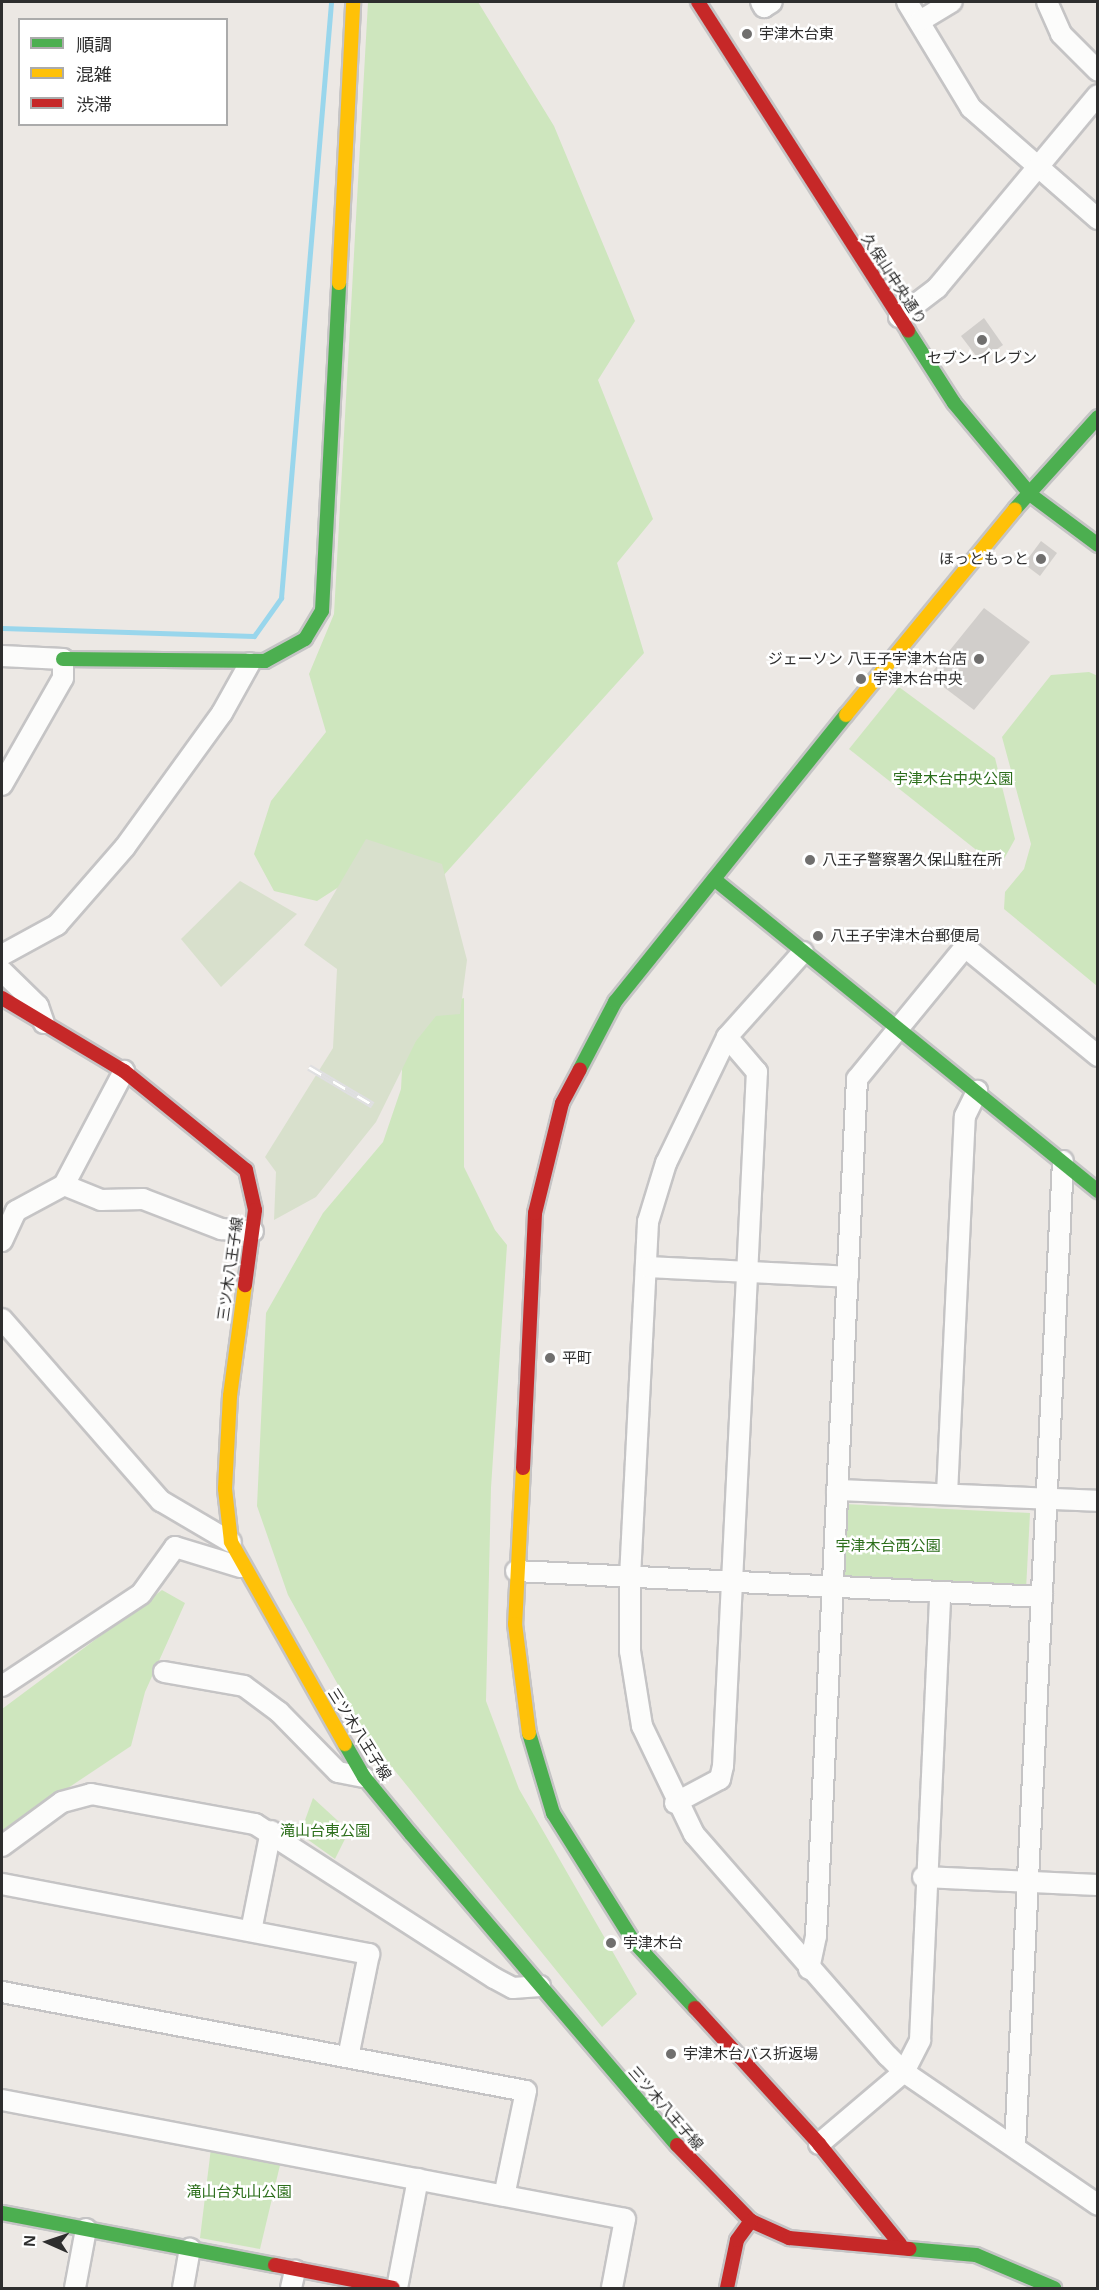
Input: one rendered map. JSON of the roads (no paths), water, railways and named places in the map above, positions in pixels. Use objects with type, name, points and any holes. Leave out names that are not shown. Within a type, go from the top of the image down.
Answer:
[{"type":"street","points":[[2,656],[250,663],[278,657],[305,639],[324,597],[353,2]]},
{"type":"street","name":"久保山中央通り","points":[[698,2],[954,403],[1031,495],[1098,545]]},
{"type":"street","points":[[760,2],[764,7],[772,2]]},
{"type":"street","points":[[907,2],[971,108],[1098,219]]},
{"type":"street","points":[[920,21],[952,2]]},
{"type":"street","points":[[1047,2],[1061,34],[1098,71]]},
{"type":"street","points":[[899,317],[937,288],[1098,95]]},
{"type":"street","points":[[900,2244],[819,2144],[634,1942],[572,1851],[553,1813],[524,1716],[516,1646],[516,1571],[532,1242],[551,1138],[575,1073],[615,1002],[996,530],[1031,495],[1098,417]]},
{"type":"street","points":[[2,786],[63,678],[63,659]]},
{"type":"street","points":[[2,955],[57,925],[125,847],[227,706],[250,663]]},
{"type":"street","points":[[714,879],[1098,1191]]},
{"type":"street","points":[[809,1969],[816,1936],[856,1079],[965,947],[1098,1056]]},
{"type":"street","points":[[803,952],[727,1037],[666,1162],[648,1222],[630,1577],[630,1651],[642,1726],[675,1803],[712,1857],[809,1969],[904,2072],[1098,2205]]},
{"type":"street","points":[[2,971],[38,1006],[44,1023]]},
{"type":"street","name":"三ツ木八王子線","points":[[2,998],[124,1071],[239,1161],[251,1182],[253,1231],[230,1396],[225,1489],[231,1542],[241,1567],[364,1777],[720,2195],[751,2221],[789,2238],[900,2244],[999,2261],[1054,2289]]},
{"type":"street","points":[[675,1803],[720,1779],[757,1072],[727,1037]]},
{"type":"street","points":[[2,1241],[9,1207],[64,1185],[124,1071]]},
{"type":"street","points":[[947,1494],[965,1116],[977,1091]]},
{"type":"street","points":[[1015,2146],[1063,1161]]},
{"type":"street","points":[[64,1185],[101,1200],[143,1199],[221,1229],[253,1231]]},
{"type":"street","points":[[647,1266],[848,1277]]},
{"type":"street","points":[[2,1318],[161,1501],[231,1542]]},
{"type":"street","points":[[837,1490],[1098,1501]]},
{"type":"street","points":[[2,1686],[141,1594],[175,1547],[241,1567]]},
{"type":"street","points":[[516,1571],[1041,1597]]},
{"type":"street","points":[[819,2144],[904,2072],[920,2040],[923,1878],[940,1592]]},
{"type":"street","points":[[164,1672],[244,1686],[279,1712],[338,1772],[364,1777]]},
{"type":"street","points":[[2,1846],[62,1802],[91,1794],[271,1830],[494,1978],[513,1988],[540,1986]]},
{"type":"street","points":[[251,1931],[271,1830]]},
{"type":"street","points":[[923,1878],[1098,1885]]},
{"type":"street","points":[[2,1884],[369,1954],[348,2057]]},
{"type":"street","points":[[2,1992],[526,2091],[504,2196]]},
{"type":"street","points":[[2,2100],[625,2219],[612,2289]]},
{"type":"street","points":[[397,2289],[418,2179]]},
{"type":"street","points":[[2,2213],[190,2249],[293,2279],[393,2289]]},
{"type":"street","points":[[727,2289],[737,2240],[751,2221]]},
{"type":"street","points":[[75,2289],[86,2229]]},
{"type":"street","points":[[183,2289],[190,2249]]},
{"type":"waterway","points":[[2,628],[254,636],[281,598],[331,2]]},
{"type":"railway","points":[[309,1067],[373,1105]]},
{"type":"place","name":"宇津木台東","points":[[747,34]]},
{"type":"place","name":"セブン-イレブン","points":[[982,340]]},
{"type":"place","name":"ほっともっと","points":[[1041,559]]},
{"type":"place","name":"ジェーソン 八王子宇津木台店","points":[[979,659]]},
{"type":"place","name":"宇津木台中央","points":[[861,679]]},
{"type":"place","name":"八王子警察署久保山駐在所","points":[[810,860]]},
{"type":"place","name":"八王子宇津木台郵便局","points":[[818,936]]},
{"type":"place","name":"平町","points":[[550,1358]]},
{"type":"place","name":"宇津木台","points":[[611,1943]]},
{"type":"place","name":"宇津木台バス折返場","points":[[671,2054]]},
{"type":"park label","name":"宇津木台中央公園","points":[[953,779]]},
{"type":"park label","name":"宇津木台西公園","points":[[888,1546]]},
{"type":"park label","name":"滝山台東公園","points":[[325,1831]]},
{"type":"park label","name":"滝山台丸山公園","points":[[239,2192]]}]
